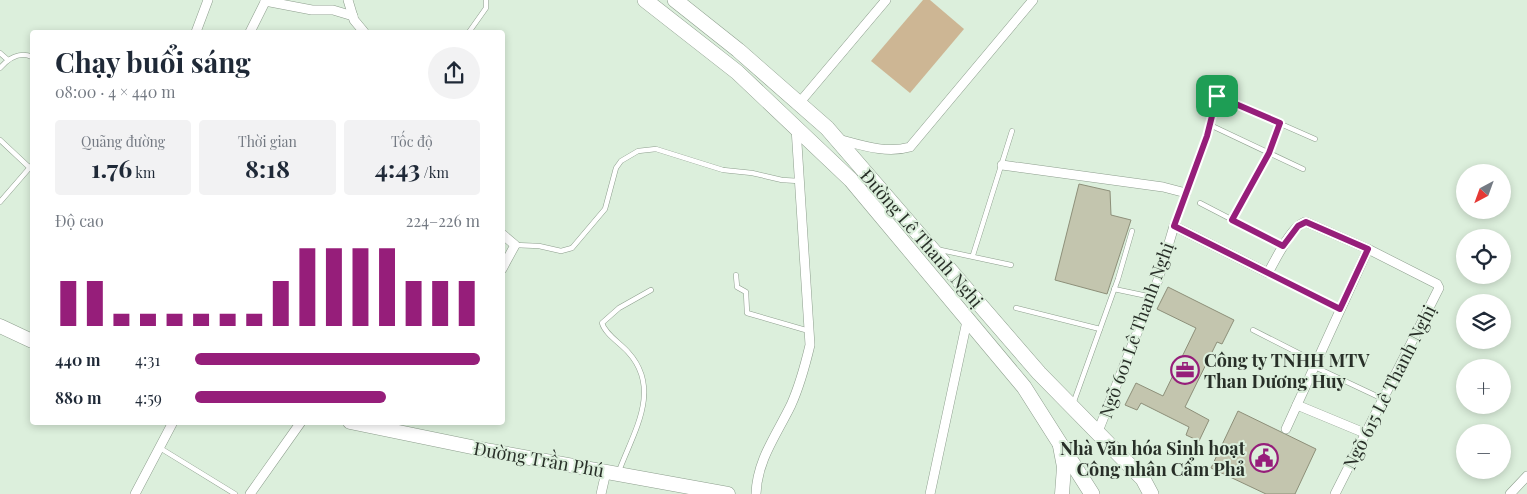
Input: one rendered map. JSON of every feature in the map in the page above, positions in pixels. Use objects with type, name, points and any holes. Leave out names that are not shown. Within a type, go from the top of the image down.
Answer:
[{"type":"highway","name":"Đường Lê Thanh Nghị","points":[[645,0],[737,72],[851,180],[1024,387],[1092,494]]},
{"type":"highway","name":"Đường Lê Thanh Nghị","points":[[675,0],[800,102],[835,138],[933,248],[1038,373],[1143,479],[1151,494]]},
{"type":"main road","points":[[0,326],[30,337]]},
{"type":"main road","name":"Đường Trần Phú","points":[[364,425],[482,450],[612,472],[666,485],[728,494]]},
{"type":"main road","points":[[1053,432],[1062,451],[1064,467],[1062,494]]},
{"type":"street","points":[[197,30],[208,0]]},
{"type":"street","points":[[251,30],[266,0],[312,10],[332,10],[353,16]]},
{"type":"street","points":[[348,0],[353,16],[363,30]]},
{"type":"street","points":[[800,102],[886,0]]},
{"type":"street","points":[[835,138],[875,148],[898,150],[910,147],[1033,0]]},
{"type":"street","points":[[756,494],[756,483],[767,448],[791,405],[802,378],[810,345],[796,126]]},
{"type":"street","points":[[1002,165],[1163,187],[1186,193]]},
{"type":"street","name":"Ngõ 615 Lê Thanh Nghị","points":[[1283,246],[1298,226],[1306,222],[1368,249],[1437,284],[1439,288],[1367,434],[1335,494]]},
{"type":"street","points":[[1174,226],[1268,273],[1283,246]]},
{"type":"street","name":"Ngõ 601 Lê Thanh Nghị","points":[[1097,434],[1152,297],[1174,226]]},
{"type":"street","points":[[505,237],[515,245],[505,263]]},
{"type":"street","points":[[1286,429],[1368,249]]},
{"type":"street","points":[[930,494],[967,321]]},
{"type":"street","points":[[1297,405],[1367,434]]},
{"type":"street","points":[[135,494],[172,425]]},
{"type":"street","points":[[250,494],[299,425]]},
{"type":"street","points":[[601,494],[612,472]]},
{"type":"street","points":[[1510,494],[1527,476]]},
{"type":"lane","points":[[470,30],[486,8],[486,0]]},
{"type":"lane","points":[[0,53],[8,60]]},
{"type":"lane","points":[[0,68],[8,60],[26,54],[30,56]]},
{"type":"lane","name":"Ngõ 601 Lê Thanh Nghị","points":[[1174,226],[1210,125],[1217,96],[1218,82]]},
{"type":"lane","points":[[1217,96],[1315,139]]},
{"type":"lane","points":[[1232,220],[1269,153],[1280,123]]},
{"type":"lane","points":[[1210,125],[1302,169]]},
{"type":"lane","points":[[973,255],[1012,131]]},
{"type":"lane","points":[[0,140],[30,165]]},
{"type":"lane","points":[[515,245],[539,246],[561,251],[572,248],[605,209],[616,168],[621,161],[638,151],[656,149],[716,169],[799,181]]},
{"type":"lane","points":[[0,202],[30,167]]},
{"type":"lane","points":[[1200,203],[1283,246]]},
{"type":"lane","points":[[1072,408],[1114,289],[1132,231]]},
{"type":"lane","points":[[933,248],[973,255],[1011,265]]},
{"type":"lane","points":[[1268,273],[1340,309]]},
{"type":"lane","points":[[736,275],[737,287],[746,292],[748,313],[809,331]]},
{"type":"lane","points":[[1114,289],[1152,297]]},
{"type":"lane","points":[[612,472],[640,412],[646,394],[641,370],[628,352],[602,326],[602,323],[619,308],[650,290]]},
{"type":"lane","points":[[1016,308],[1100,329]]},
{"type":"lane","points":[[1253,330],[1384,399]]},
{"type":"lane","points":[[160,448],[235,494]]},
{"type":"shaded area","points":[[923,0],[930,0],[964,29],[910,93],[871,61]]},
{"type":"building","points":[[1079,184],[1110,191],[1111,215],[1131,220],[1107,294],[1055,280]]},
{"type":"building","points":[[1168,287],[1234,320],[1222,344],[1217,342],[1185,407],[1209,420],[1199,441],[1186,435],[1189,427],[1141,403],[1137,410],[1125,405],[1136,383],[1163,396],[1196,328],[1157,309]]},
{"type":"building","name":"Nhà Văn hóa Sinh hoạt Công nhân Cẩm Phả","points":[[1238,411],[1316,449],[1295,494],[1266,494],[1211,468]]},
{"type":"place","name":"Công ty TNHH MTV Than Dương Huy","points":[[1185,370]]},
{"type":"place","name":"Nhà Văn hóa Sinh hoạt Công nhân Cẩm Phả","points":[[1264,458]]},
{"type":"route","points":[[1217,96],[1280,123],[1269,153],[1232,220],[1283,246],[1298,226],[1306,222],[1368,249],[1340,309],[1174,226],[1207,136],[1217,96]]}]
